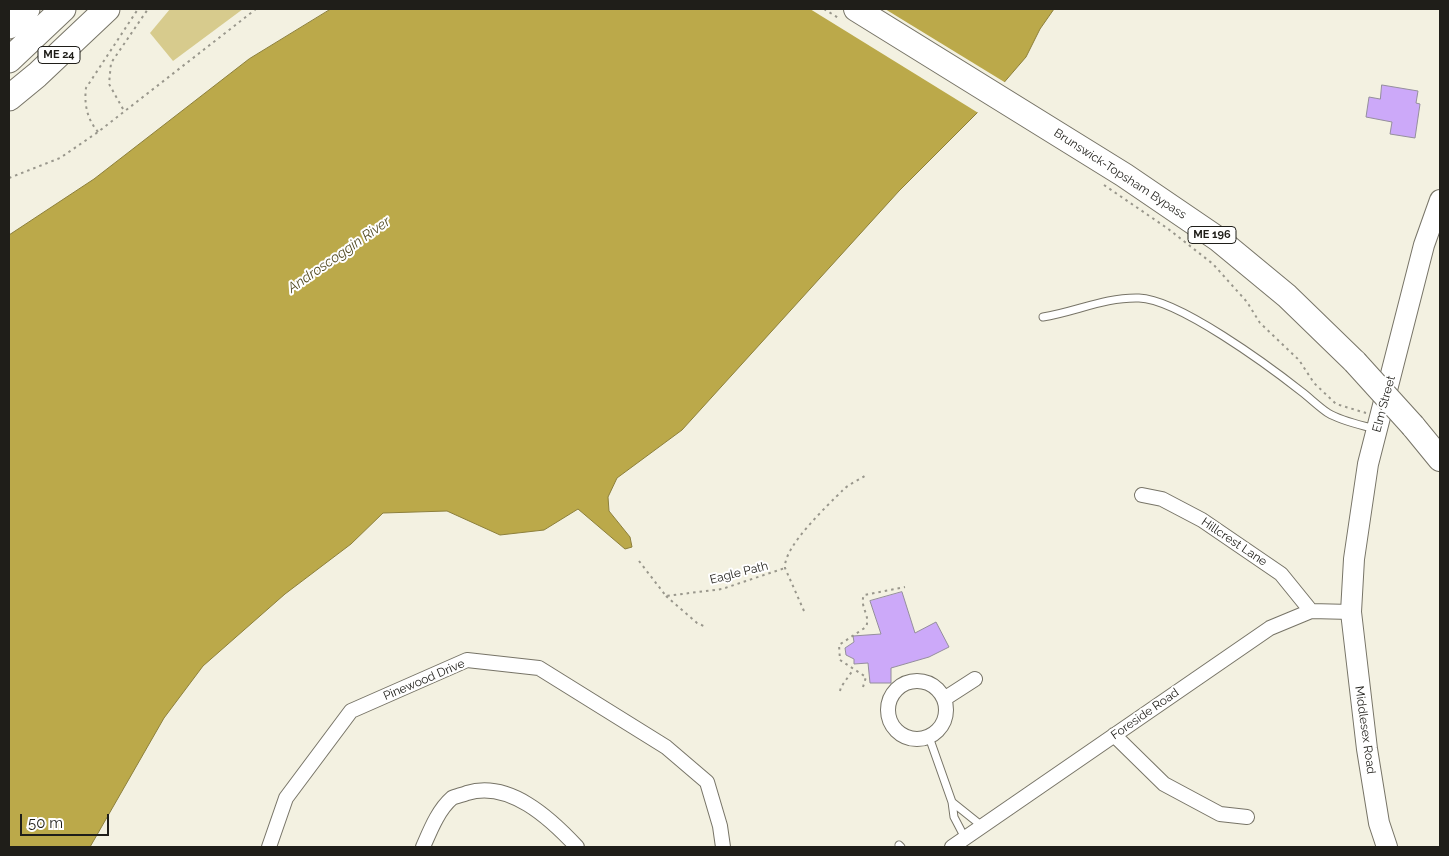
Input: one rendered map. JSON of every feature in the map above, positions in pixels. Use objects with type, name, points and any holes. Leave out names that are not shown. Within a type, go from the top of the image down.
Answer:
[{"type":"highway","points":[[9,26],[27,9]]},
{"type":"highway","points":[[9,60],[63,9]]},
{"type":"highway","name":"ME 24","points":[[9,98],[56,58],[107,9]]},
{"type":"highway","name":"Brunswick-Topsham Bypass","points":[[856,9],[1124,175],[1218,239],[1287,296],[1355,362],[1440,459]]},
{"type":"main road","name":"Elm Street","points":[[1351,612],[1354,559],[1360,512],[1378,424],[1424,245],[1440,200]]},
{"type":"main road","name":"Middlesex Road","points":[[1351,612],[1367,749],[1380,823],[1387,847]]},
{"type":"street","name":"Hillcrest Lane","points":[[1142,495],[1162,499],[1202,520],[1281,574],[1311,611]]},
{"type":"street","name":"Foreside Road","points":[[952,847],[1270,628],[1311,611],[1351,612]]},
{"type":"street","name":"Pinewood Drive","points":[[269,847],[286,798],[351,712],[467,660],[539,668],[666,747],[707,782],[720,826],[723,847]]},
{"type":"street","points":[[944,699],[975,679]]},
{"type":"street","points":[[913,681],[932,685],[944,699],[945,717],[936,732],[929,737],[911,739],[895,730],[888,715],[891,696],[896,689],[913,681]]},
{"type":"street","points":[[1114,735],[1164,784],[1220,814],[1247,817]]},
{"type":"street","points":[[423,847],[432,825],[453,798],[477,790],[512,795],[534,809],[577,847]]},
{"type":"lane","points":[[1043,316],[1059,314],[1118,298],[1140,298],[1156,301],[1180,312],[1244,350],[1329,414],[1378,424]]},
{"type":"lane","points":[[929,737],[952,802],[954,817],[965,838]]},
{"type":"lane","points":[[952,802],[982,826]]},
{"type":"path","points":[[98,132],[87,112],[84,100],[86,88],[138,9]]},
{"type":"path","points":[[124,110],[109,84],[111,63],[148,9]]},
{"type":"path","points":[[9,178],[60,158],[98,132],[256,9]]},
{"type":"path","points":[[1097,180],[1167,228],[1213,264],[1247,302],[1260,323],[1299,360],[1314,383],[1336,404],[1378,424]]},
{"type":"path","name":"Eagle Path","points":[[804,611],[785,568],[789,553],[816,517],[844,489],[866,475]]},
{"type":"path","points":[[639,561],[666,596],[698,623],[706,627]]},
{"type":"path","name":"Eagle Path","points":[[666,596],[722,589],[785,568]]},
{"type":"path","points":[[863,688],[866,677],[840,660],[838,651],[842,641],[866,627],[868,619],[863,604],[864,595],[905,587]]},
{"type":"path","points":[[840,691],[841,686],[853,670]]},
{"type":"shaded area","points":[[170,9],[243,9],[173,61],[150,33]]},
{"type":"water","name":"Androscoggin River","points":[[331,9],[1054,9],[1040,29],[1026,57],[982,108],[899,191],[682,430],[617,478],[608,497],[609,511],[630,537],[632,547],[625,549],[578,509],[544,530],[500,535],[447,511],[383,513],[351,544],[285,594],[203,666],[164,718],[90,847],[9,847],[9,235],[94,179],[249,59]]},
{"type":"pier","points":[[810,9],[885,9],[1006,83],[980,114]]},
{"type":"building","points":[[1382,85],[1418,91],[1416,103],[1420,104],[1415,138],[1390,134],[1392,122],[1366,117],[1369,97],[1380,99]]},
{"type":"building","points":[[902,592],[915,633],[936,622],[949,647],[929,657],[891,668],[891,683],[870,683],[868,663],[854,664],[854,659],[846,655],[845,648],[854,642],[853,636],[881,634],[870,601]]}]
